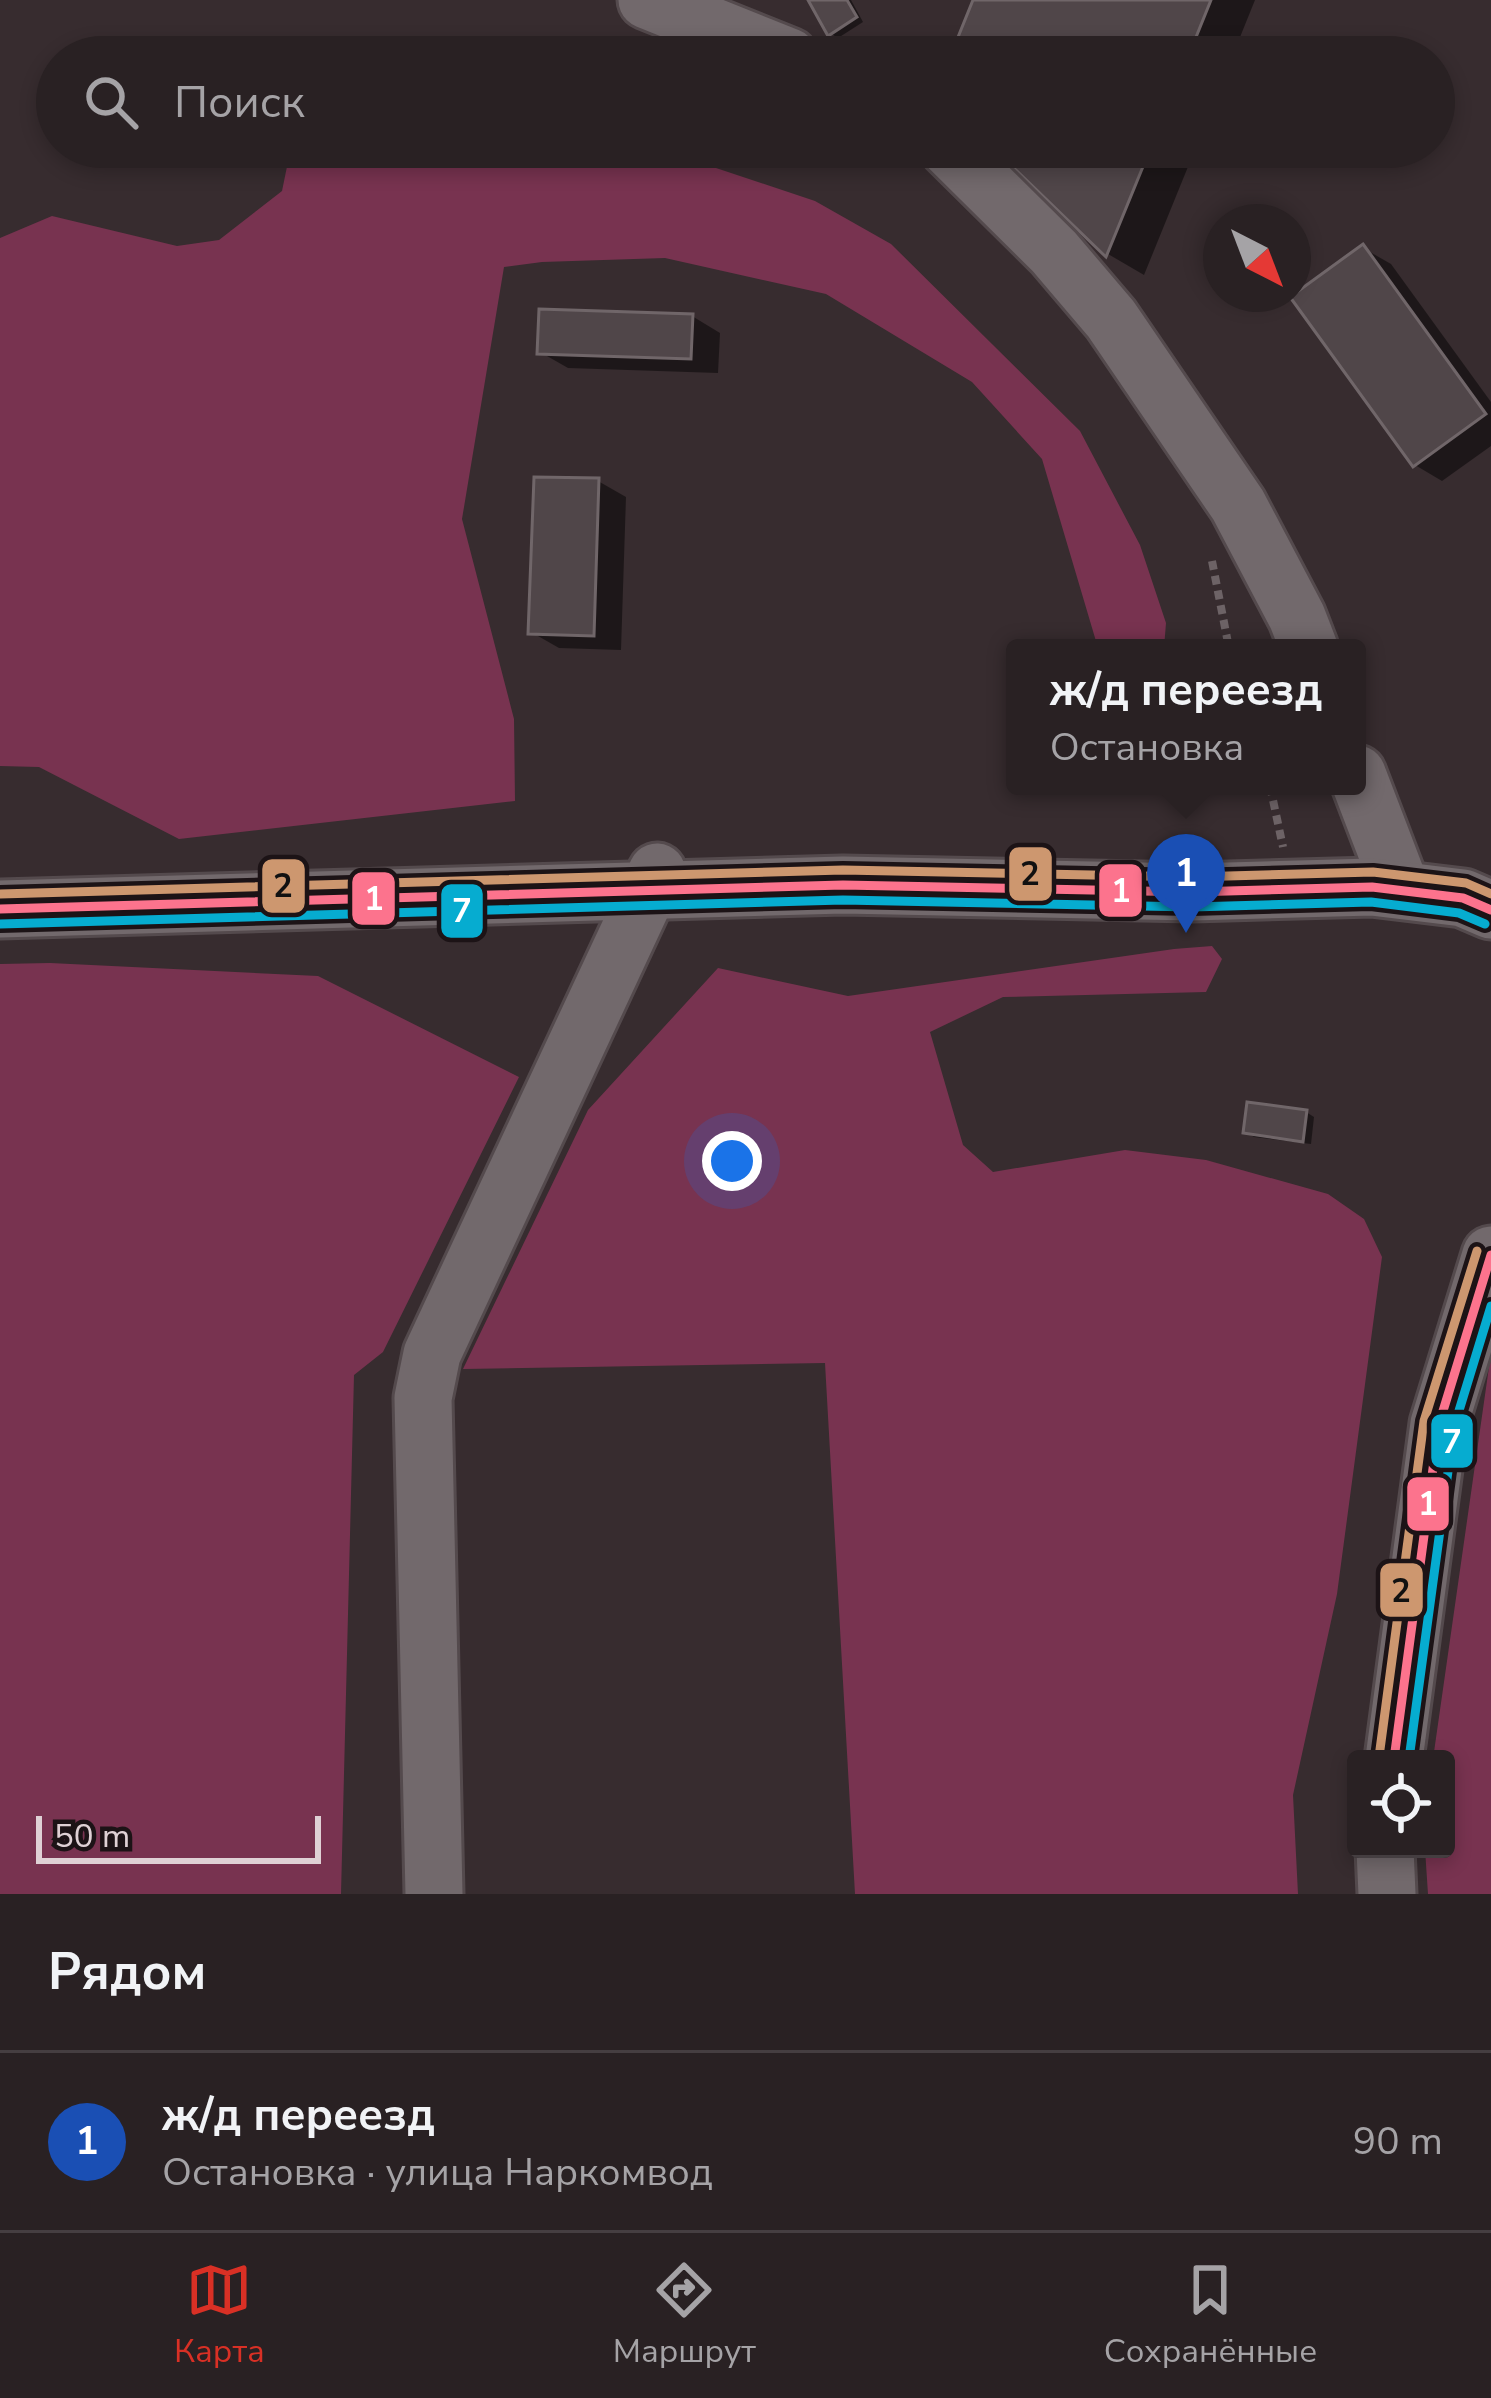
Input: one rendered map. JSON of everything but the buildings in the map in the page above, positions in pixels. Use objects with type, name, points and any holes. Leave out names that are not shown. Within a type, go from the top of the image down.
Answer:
[{"type":"street","points":[[647,0],[711,13],[752,36]]},
{"type":"street","points":[[969,168],[1054,252],[1111,319],[1238,505],[1306,639]]},
{"type":"street","points":[[1365,795],[1401,889]]},
{"type":"street","points":[[0,909],[652,882],[1192,892],[1372,886],[1463,898],[1491,910]]},
{"type":"street","points":[[434,1894],[423,1398],[432,1354],[652,882]]},
{"type":"street","points":[[1395,1750],[1439,1424],[1491,1256]]},
{"type":"street","points":[[1385,1858],[1387,1894]]},
{"type":"path","points":[[1272,795],[1289,890]]},
{"type":"shaded area","points":[[287,168],[716,168],[815,201],[891,244],[1080,431],[1140,545],[1166,623],[1165,639],[1095,639],[1042,459],[972,382],[826,294],[665,258],[542,262],[504,267],[462,519],[514,719],[515,801],[179,839],[39,767],[0,766],[0,238],[52,216],[177,246],[219,240],[282,191]]},
{"type":"shaded area","points":[[1212,946],[1222,959],[1206,992],[1003,997],[930,1032],[963,1145],[993,1172],[1125,1150],[1206,1160],[1328,1194],[1364,1219],[1382,1257],[1337,1594],[1293,1795],[1298,1894],[855,1894],[825,1363],[463,1369],[588,1110],[718,968],[848,996]]},
{"type":"shaded area","points":[[0,964],[318,976],[519,1077],[383,1352],[354,1375],[341,1894],[0,1894]]},
{"type":"shaded area","points":[[1491,1353],[1491,1894],[1428,1894],[1426,1858],[1455,1858],[1455,1750],[1434,1750]]},
{"type":"transit line","name":"2","points":[[0,894],[843,870],[1192,877],[1373,872],[1466,883],[1491,894]]},
{"type":"transit line","name":"1","points":[[0,909],[843,885],[1192,892],[1372,887],[1463,898],[1491,910]]},
{"type":"transit line","name":"7","points":[[0,924],[843,900],[1192,907],[1371,902],[1459,913],[1485,924]]},
{"type":"transit line","name":"2","points":[[1380,1750],[1424,1421],[1477,1251]]},
{"type":"transit line","name":"1","points":[[1395,1750],[1439,1424],[1491,1255]]},
{"type":"transit line","name":"7","points":[[1410,1750],[1454,1427],[1491,1306]]},
{"type":"place","name":"ж/д переезд","points":[[1186,933]]}]
